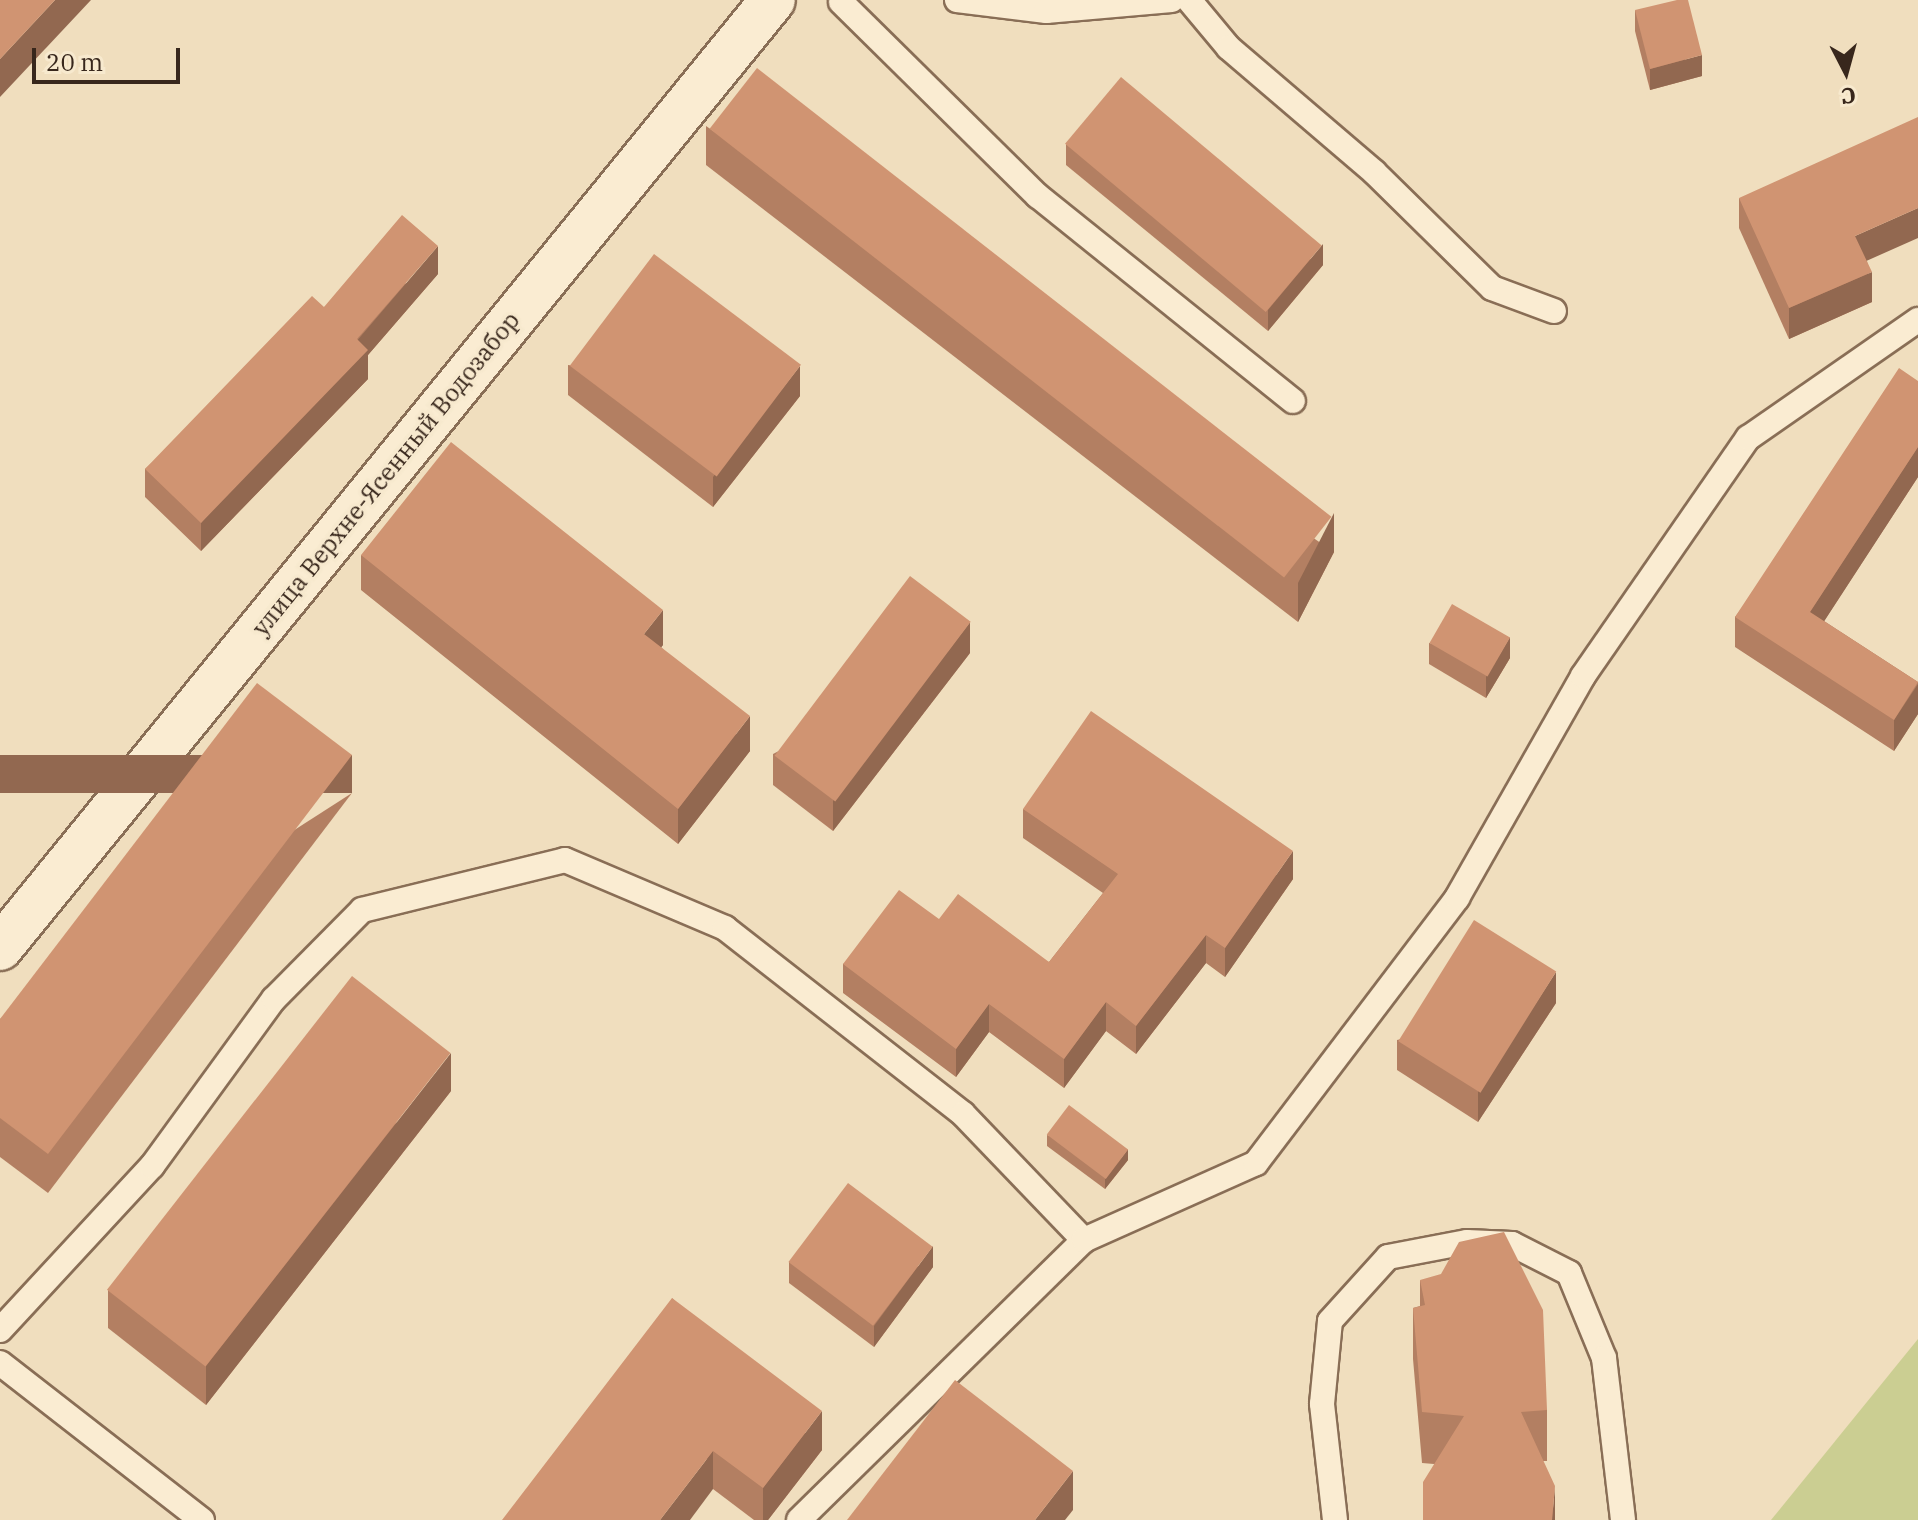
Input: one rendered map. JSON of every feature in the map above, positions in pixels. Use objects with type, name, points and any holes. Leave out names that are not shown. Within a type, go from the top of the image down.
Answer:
[{"type":"street","name":"улица Верхне-Ясенный Водозабор","points":[[0,948],[773,0]]},
{"type":"lane","points":[[957,0],[1046,11],[1172,0]]},
{"type":"lane","points":[[1189,0],[1229,48],[1374,172],[1492,288],[1554,311]]},
{"type":"lane","points":[[846,1],[1038,196],[1293,401]]},
{"type":"lane","points":[[799,1520],[1084,1240],[1256,1163],[1457,898],[1583,676],[1748,438],[1918,320]]},
{"type":"lane","points":[[0,1330],[152,1166],[274,999],[362,910],[565,860],[725,928],[963,1114],[1084,1240]]},
{"type":"lane","points":[[1335,1520],[1322,1404],[1330,1321],[1388,1257],[1467,1242],[1512,1244],[1569,1273],[1604,1358],[1623,1520]]},
{"type":"lane","points":[[0,1363],[202,1520]]},
{"type":"green space","points":[[1918,1339],[1918,1520],[1771,1520]]},
{"type":"building","points":[[0,0],[55,0],[0,59]]},
{"type":"building","points":[[1688,0],[1702,55],[1650,69],[1635,10]]},
{"type":"building","points":[[757,68],[1331,517],[1284,577],[710,129]]},
{"type":"building","points":[[1121,77],[1322,245],[1266,312],[1065,144]]},
{"type":"building","points":[[1918,117],[1918,208],[1855,236],[1872,272],[1789,308],[1739,198]]},
{"type":"building","points":[[402,215],[438,246],[357,339],[368,350],[201,523],[145,469],[312,296],[324,307]]},
{"type":"building","points":[[654,254],[801,365],[717,477],[570,366]]},
{"type":"building","points":[[1899,368],[1918,381],[1918,447],[1810,612],[1918,682],[1894,720],[1735,617]]},
{"type":"building","points":[[451,442],[663,610],[644,634],[750,716],[678,809],[361,555]]},
{"type":"building","points":[[910,576],[971,622],[835,801],[775,756]]},
{"type":"building","points":[[1452,604],[1510,638],[1488,676],[1430,643]]},
{"type":"building","points":[[257,683],[352,755],[48,1154],[0,1118],[0,1019]]},
{"type":"building","points":[[1091,711],[1293,851],[1225,948],[1206,935],[1136,1026],[1106,1002],[1064,1059],[989,1004],[956,1049],[843,964],[899,890],[939,919],[958,894],[1049,962],[1118,874],[1023,809]]},
{"type":"building","points":[[1474,920],[1556,971],[1480,1093],[1398,1041]]},
{"type":"building","points":[[352,976],[451,1053],[205,1367],[107,1290]]},
{"type":"building","points":[[1069,1105],[1128,1150],[1106,1179],[1047,1135]]},
{"type":"building","points":[[848,1183],[933,1247],[873,1326],[788,1262]]},
{"type":"building","points":[[1504,1232],[1543,1310],[1547,1410],[1521,1412],[1555,1486],[1552,1520],[1423,1520],[1423,1482],[1464,1416],[1422,1412],[1413,1308],[1425,1305],[1420,1280],[1441,1274],[1459,1242]]},
{"type":"building","points":[[672,1298],[822,1411],[763,1488],[713,1451],[660,1520],[502,1520]]},
{"type":"building","points":[[955,1380],[1073,1471],[1035,1520],[847,1520]]}]
